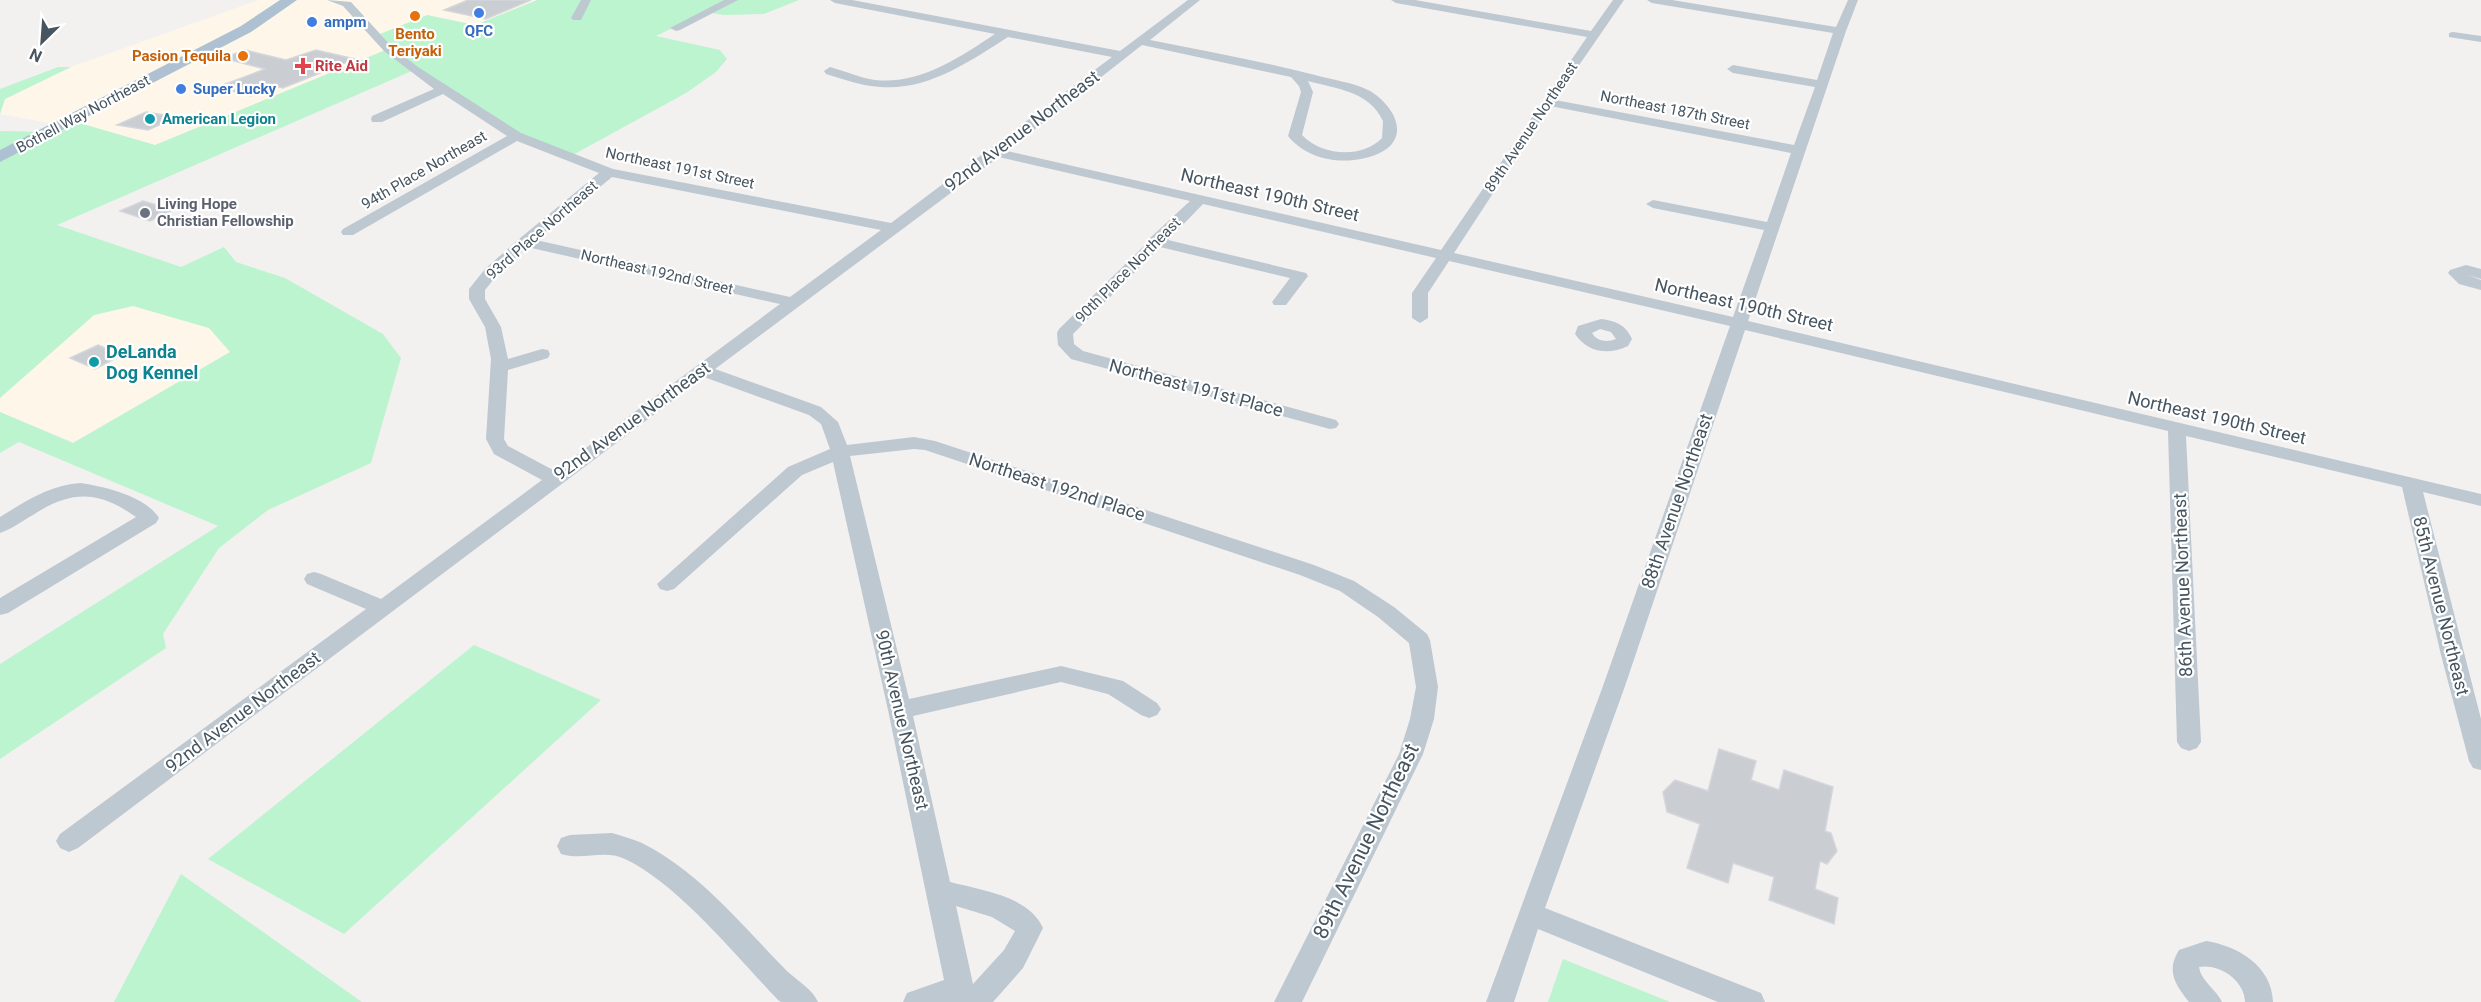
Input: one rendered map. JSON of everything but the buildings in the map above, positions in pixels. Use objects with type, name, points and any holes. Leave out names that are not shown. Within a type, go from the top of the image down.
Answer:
[{"type":"main road","name":"Bothell Way Northeast","points":[[0,157],[246,29],[291,0]]},
{"type":"street","name":"Northeast 191st Street","points":[[332,0],[347,4],[388,49],[516,136],[609,172],[892,228]]},
{"type":"street","points":[[577,18],[586,0]]},
{"type":"street","points":[[676,28],[733,0]]},
{"type":"street","points":[[835,0],[1121,55]]},
{"type":"street","name":"92nd Avenue Northeast","points":[[69,841],[554,478],[996,152],[1195,0]]},
{"type":"street","points":[[1396,0],[1594,34]]},
{"type":"street","name":"89th Avenue Northeast","points":[[1420,318],[1420,293],[1547,102],[1619,0]]},
{"type":"street","points":[[1652,0],[1840,31]]},
{"type":"street","name":"88th Avenue Northeast","points":[[1500,1002],[1614,686],[1821,84],[1854,0]]},
{"type":"street","points":[[830,71],[882,84],[916,79],[950,68],[1007,32]]},
{"type":"street","points":[[2453,35],[2481,39]]},
{"type":"street","points":[[1139,41],[1295,74],[1364,93],[1387,114],[1391,127],[1385,144],[1373,151],[1353,157],[1320,153],[1299,143],[1295,136],[1307,92],[1305,85],[1295,74]]},
{"type":"street","points":[[1733,69],[1821,84]]},
{"type":"street","points":[[377,119],[444,89]]},
{"type":"street","name":"Northeast 187th Street","points":[[1547,102],[1798,150]]},
{"type":"street","name":"94th Place Northeast","points":[[348,232],[516,136]]},
{"type":"street","name":"Northeast 190th Street","points":[[996,152],[1737,323],[2481,500]]},
{"type":"street","name":"93rd Place Northeast","points":[[499,367],[493,327],[477,299],[477,289],[490,272],[609,172]]},
{"type":"street","name":"90th Place Northeast","points":[[1066,345],[1065,333],[1155,241],[1200,199]]},
{"type":"street","points":[[1653,204],[1771,227]]},
{"type":"street","points":[[1155,241],[1300,276],[1280,302]]},
{"type":"street","name":"Northeast 192nd Street","points":[[524,242],[791,302]]},
{"type":"street","points":[[1610,326],[1624,297]]},
{"type":"street","name":"Northeast 191st Place","points":[[1066,345],[1077,356],[1330,424]]},
{"type":"street","points":[[542,354],[499,367],[495,439],[501,450],[554,478]]},
{"type":"street","points":[[701,370],[815,411],[829,422],[840,452]]},
{"type":"street","name":"86th Avenue Northeast","points":[[2176,428],[2189,742]]},
{"type":"street","name":"Northeast 192nd Place","points":[[667,584],[795,471],[840,452],[914,443],[928,445],[1296,566],[1347,586],[1386,612],[1419,640]]},
{"type":"street","name":"90th Avenue Northeast","points":[[840,452],[940,891],[967,997]]},
{"type":"street","name":"85th Avenue Northeast","points":[[2411,484],[2452,655],[2481,761]]},
{"type":"street","points":[[0,526],[51,497],[70,490],[83,489],[119,500],[142,511],[149,518],[0,608]]},
{"type":"street","points":[[314,579],[383,608]]},
{"type":"street","name":"89th Avenue Northeast","points":[[1288,1002],[1411,753],[1422,719],[1427,687],[1419,640]]},
{"type":"street","points":[[900,710],[1061,674],[1115,687],[1149,709]]},
{"type":"street","points":[[570,846],[614,844],[640,854],[677,879],[788,991],[804,1002]]},
{"type":"street","points":[[917,1002],[967,997],[1011,963],[1025,942],[1030,928],[1024,920],[1014,914],[940,891]]},
{"type":"street","points":[[1530,914],[1751,1002]]},
{"type":"street","points":[[2208,1002],[2190,984],[2186,974],[2189,959],[2197,955],[2219,957],[2242,969],[2258,988],[2259,1002]]},
{"type":"shaded area","points":[[259,0],[537,0],[475,25],[427,15],[388,49],[155,145],[70,120],[61,125],[0,114],[5,99],[71,67]]},
{"type":"shaded area","points":[[133,306],[209,328],[230,352],[220,362],[73,442],[0,412],[0,398],[94,315]]},
{"type":"green space","points":[[537,0],[799,0],[764,14],[724,15],[705,12],[656,36],[720,50],[727,59],[716,72],[686,93],[569,157],[516,136],[414,70],[57,225],[181,267],[224,247],[236,262],[285,278],[383,334],[401,358],[371,463],[268,510],[219,548],[163,634],[166,648],[0,759],[0,664],[218,526],[19,442],[0,453],[0,412],[73,443],[230,352],[209,328],[133,306],[94,315],[0,398],[0,131],[48,132],[69,120],[155,145],[388,49],[375,36],[427,15],[475,25]]},
{"type":"green space","points":[[58,67],[71,67],[5,99],[0,114],[0,89]]},
{"type":"green space","points":[[474,645],[601,700],[344,934],[208,859]]},
{"type":"green space","points":[[181,874],[362,1002],[114,1002]]},
{"type":"green space","points":[[1563,959],[1670,1002],[1548,1002]]},
{"type":"place","name":"QFC","points":[[479,13]]},
{"type":"place","name":"Bento Teriyaki","points":[[415,16]]},
{"type":"place","name":"ampm","points":[[312,22]]},
{"type":"place","name":"Pasion Tequila","points":[[243,56]]},
{"type":"place","name":"Rite Aid","points":[[303,66]]},
{"type":"place","name":"Super Lucky","points":[[181,89]]},
{"type":"place","name":"American Legion","points":[[150,119]]},
{"type":"place","name":"Living Hope Christian Fellowship","points":[[145,213]]},
{"type":"place","name":"DeLanda Dog Kennel","points":[[94,362]]}]
